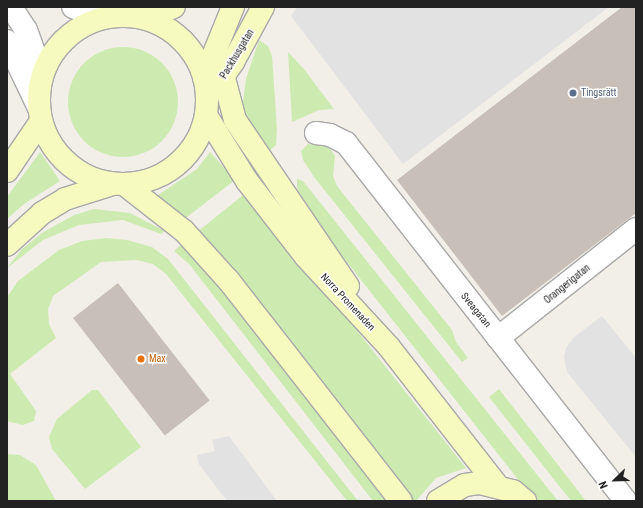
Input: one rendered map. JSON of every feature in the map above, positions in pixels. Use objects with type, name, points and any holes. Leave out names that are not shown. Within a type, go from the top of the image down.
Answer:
[{"type":"main road","points":[[174,7],[121,15],[87,23],[64,39],[42,74],[40,114],[47,137],[68,163],[81,173],[118,184],[184,231],[229,281],[401,501]]},
{"type":"main road","name":"Packhusgatan","points":[[7,245],[42,213],[65,199],[118,184],[152,179],[177,164],[196,142],[233,7]]},
{"type":"main road","name":"Packhusgatan","points":[[214,78],[263,7]]},
{"type":"main road","points":[[121,15],[176,34],[188,46],[214,78],[235,120],[389,347]]},
{"type":"main road","name":"Norra Promenaden","points":[[206,107],[247,181],[306,257],[389,347],[496,484]]},
{"type":"main road","points":[[7,170],[40,114]]},
{"type":"main road","points":[[438,501],[464,485],[496,484],[513,491],[525,501]]},
{"type":"street","points":[[11,7],[26,30],[42,74]]},
{"type":"street","points":[[73,7],[121,15]]},
{"type":"street","points":[[7,41],[40,114]]},
{"type":"street","name":"Sveagatan","points":[[316,133],[330,134],[346,143],[626,501]]},
{"type":"street","name":"Orangerigatan","points":[[498,338],[636,229]]},
{"type":"green space","points":[[259,40],[268,46],[272,56],[277,129],[276,145],[266,154],[242,110],[246,79]]},
{"type":"green space","points":[[123,47],[144,51],[154,56],[162,63],[169,71],[174,81],[178,102],[174,123],[169,133],[162,141],[154,148],[144,153],[123,157],[102,153],[92,148],[84,141],[77,133],[72,123],[68,102],[72,81],[77,71],[84,63],[92,56],[102,51]]},
{"type":"green space","points":[[288,52],[304,69],[334,109],[319,110],[292,122]]},
{"type":"green space","points":[[308,144],[329,147],[335,156],[333,176],[337,186],[452,330],[456,342],[468,358],[462,362],[314,177],[303,160],[301,151]]},
{"type":"green space","points":[[40,152],[60,181],[24,204],[7,219],[7,197]]},
{"type":"green space","points":[[210,152],[235,180],[183,220],[155,197],[197,169]]},
{"type":"green space","points":[[297,179],[303,181],[558,501],[535,501],[317,224],[304,205],[297,188]]},
{"type":"green space","points":[[247,192],[466,468],[436,478],[416,501],[412,501],[224,261],[197,232]]},
{"type":"green space","points":[[94,209],[130,213],[165,231],[161,234],[123,220],[79,225],[43,240],[7,268],[22,249],[42,233],[74,215]]},
{"type":"green space","points":[[106,238],[127,240],[152,247],[168,259],[358,501],[347,501],[166,274],[153,264],[136,260],[101,262],[53,296],[48,309],[49,324],[56,338],[10,374],[36,411],[34,421],[23,425],[7,421],[7,297],[18,281],[59,250],[82,241]]},
{"type":"green space","points":[[183,243],[207,268],[386,501],[373,501],[189,264],[174,251]]},
{"type":"green space","points":[[499,389],[586,501],[571,501],[489,397]]},
{"type":"green space","points":[[92,390],[98,390],[141,447],[85,489],[52,449],[49,437],[57,419]]},
{"type":"green space","points":[[7,454],[20,455],[36,465],[56,501],[7,501]]},
{"type":"shaded area","points":[[297,7],[609,7],[403,164],[291,16]]},
{"type":"shaded area","points":[[602,316],[636,358],[636,457],[567,372],[564,357],[566,348],[574,337]]},
{"type":"shaded area","points":[[229,436],[277,501],[227,501],[198,463],[197,455],[215,451],[212,440]]},
{"type":"building","name":"Tingsrätt","points":[[622,7],[636,7],[636,213],[502,316],[397,180]]},
{"type":"building","name":"Max","points":[[118,283],[210,400],[165,436],[73,318]]},
{"type":"place","name":"Tingsrätt","points":[[573,93]]},
{"type":"place","name":"Max","points":[[141,359]]}]
